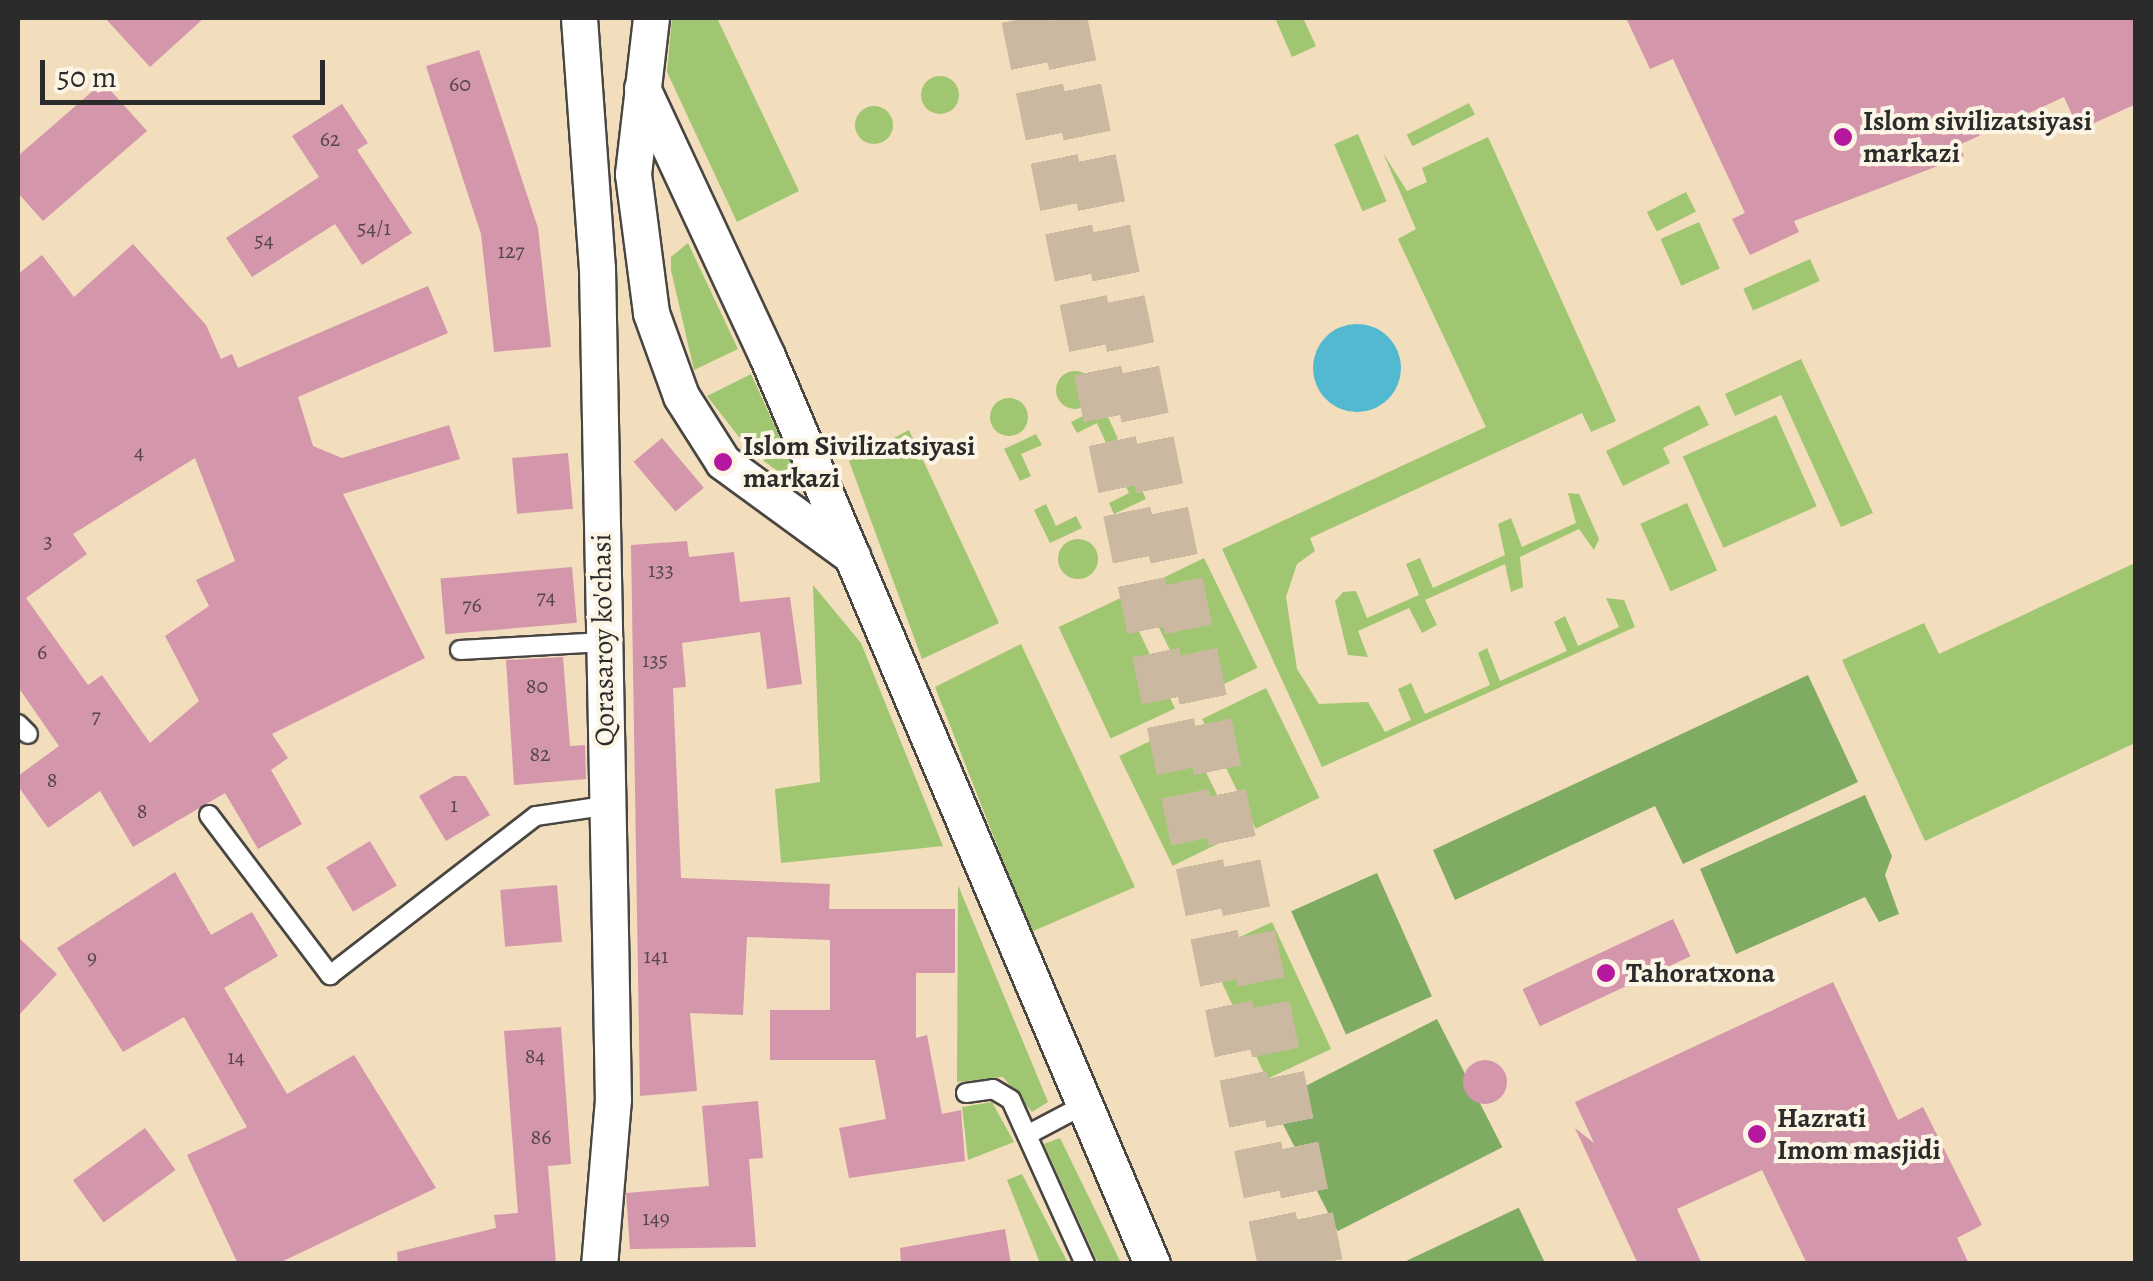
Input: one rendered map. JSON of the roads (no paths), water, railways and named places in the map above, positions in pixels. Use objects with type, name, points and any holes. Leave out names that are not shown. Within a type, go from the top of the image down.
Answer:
[{"type":"street","name":"Qorasaroy ko'chasi","points":[[579,18],[597,268],[604,806],[613,1099],[599,1264]]},
{"type":"street","points":[[651,18],[633,174],[640,252],[681,396],[723,462],[853,556]]},
{"type":"street","points":[[642,88],[853,556],[1152,1264]]},
{"type":"lane","points":[[460,650],[604,642]]},
{"type":"lane","points":[[209,815],[330,976],[536,816],[604,806]]},
{"type":"lane","points":[[966,1093],[1002,1093],[1027,1135],[1086,1264]]},
{"type":"lane","points":[[1027,1135],[1084,1105]]},
{"type":"water","points":[[1348,324],[1366,324],[1382,331],[1394,343],[1401,368],[1394,393],[1382,405],[1366,412],[1348,412],[1332,405],[1320,393],[1313,377],[1313,359],[1320,343],[1332,331]]},
{"type":"tunnel","points":[[1025,18],[1282,1264]]},
{"type":"tunnel","points":[[1063,18],[1319,1264]]},
{"type":"place","name":"Islom sivilizatsiyasi markazi","points":[[1843,137]]},
{"type":"place","name":"Islom Sivilizatsiyasi markazi","points":[[723,462]]},
{"type":"place","name":"Tahoratxona","points":[[1606,973]]},
{"type":"place","name":"Hazrati Imom masjidi","points":[[1757,1134]]}]
